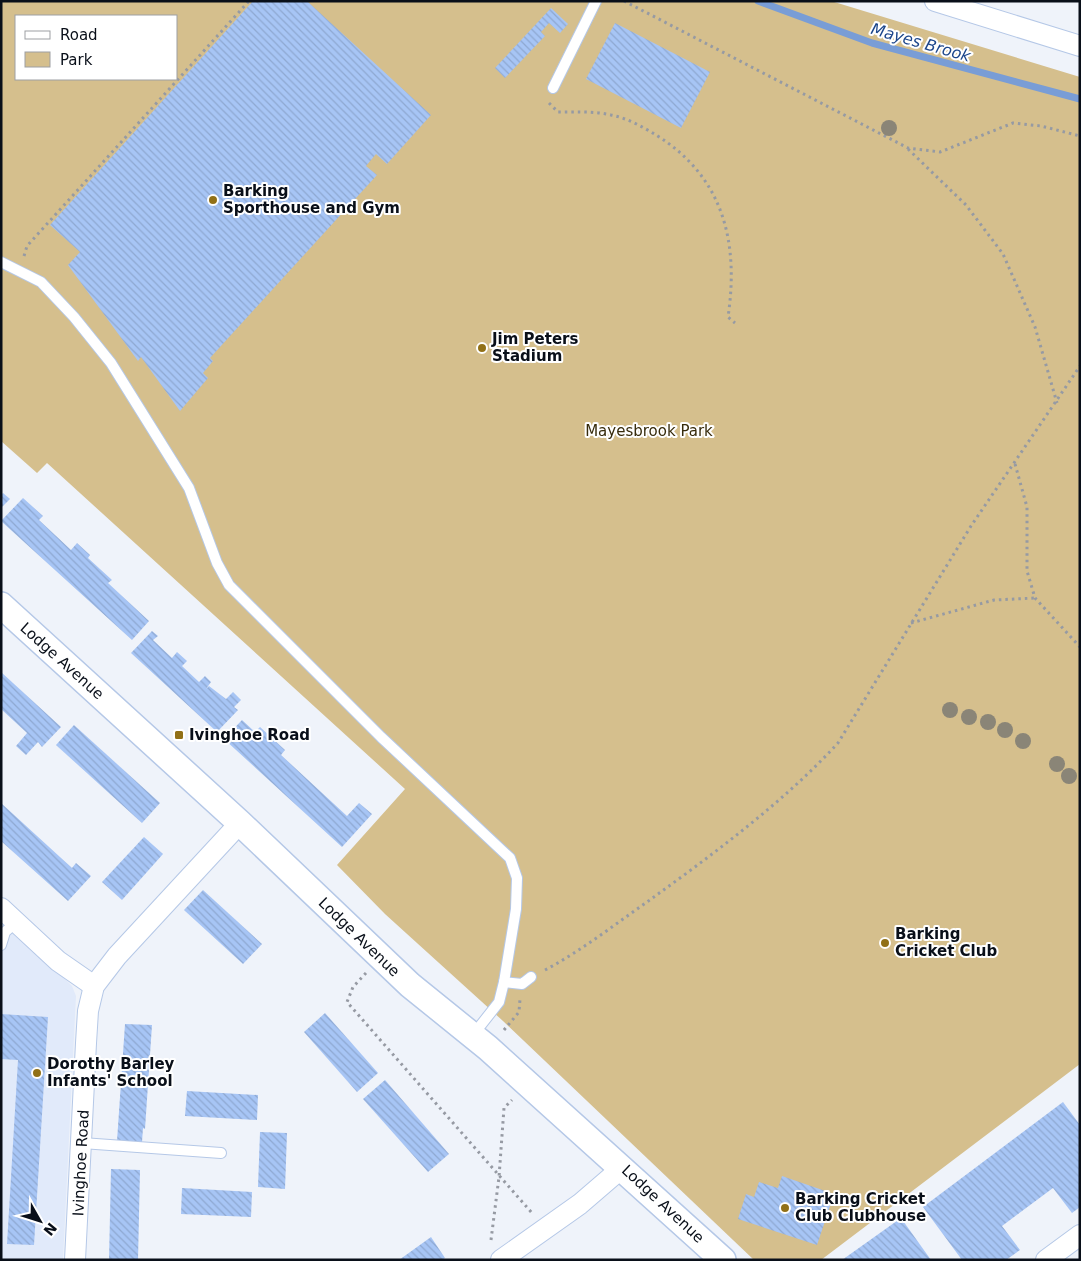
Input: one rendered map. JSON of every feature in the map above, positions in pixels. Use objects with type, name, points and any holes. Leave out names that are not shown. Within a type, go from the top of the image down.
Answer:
[{"type":"street","points":[[939,2],[1080,46]]},
{"type":"street","name":"Lodge Avenue","points":[[1,605],[240,823],[410,985],[473,1035],[624,1168],[723,1260]]},
{"type":"street","name":"Ivinghoe Road","points":[[76,1260],[88,1011],[94,986],[117,956],[240,823]]},
{"type":"street","points":[[1,908],[58,961],[94,986]]},
{"type":"street","points":[[502,1259],[580,1204],[624,1168]]},
{"type":"street","points":[[1046,1260],[1080,1235]]},
{"type":"lane","points":[[553,88],[596,1]]},
{"type":"lane","points":[[1,262],[41,282],[74,317],[110,363],[190,488],[217,563],[229,586],[394,748],[510,858],[518,878],[516,909],[504,982],[499,1002],[473,1035]]},
{"type":"lane","points":[[1,945],[4,932],[16,922]]},
{"type":"lane","points":[[504,982],[522,984],[531,977]]},
{"type":"lane","points":[[82,1143],[222,1153]]},
{"type":"path","points":[[178,79],[249,1]]},
{"type":"path","points":[[624,1],[908,148],[966,205],[1003,254],[1035,327],[1056,403]]},
{"type":"path","points":[[20,271],[27,246],[177,80]]},
{"type":"path","points":[[544,99],[558,112],[585,111],[613,115],[645,128],[669,143],[697,171],[709,187],[724,219],[731,246],[732,266],[728,317],[735,323]]},
{"type":"path","points":[[908,148],[940,152],[1013,123],[1041,126],[1080,136]]},
{"type":"path","points":[[531,977],[597,937],[697,866],[817,765],[838,743],[971,526],[1080,366]]},
{"type":"path","points":[[1015,463],[1027,507],[1027,571],[1035,598],[1080,647]]},
{"type":"path","points":[[911,623],[994,600],[1035,598]]},
{"type":"path","points":[[380,957],[353,987],[346,1002],[546,1228]]},
{"type":"path","points":[[502,1259],[491,1243],[499,1177],[504,1108],[528,1084]]},
{"type":"shaded area","name":"Dorothy Barley Infants' School","points":[[1,922],[58,972],[72,986],[76,996],[63,1260],[1,1260]]},
{"type":"green space","name":"Mayesbrook Park","points":[[1,1],[831,1],[1080,77],[1080,1064],[821,1260],[754,1260],[503,1021],[385,914],[337,865],[405,789],[47,463],[37,473],[1,441]]},
{"type":"building","name":"Barking Sporthouse and Gym","points":[[253,1],[307,1],[431,115],[387,164],[376,154],[366,166],[377,175],[210,358],[213,361],[203,373],[208,378],[180,411],[141,357],[138,361],[68,265],[80,252],[50,225]]},
{"type":"building","points":[[551,8],[568,24],[560,33],[549,23],[541,32],[545,36],[505,78],[495,68]]},
{"type":"building","points":[[615,23],[710,72],[681,128],[586,79]]},
{"type":"building","points":[[3,493],[10,499],[1,508],[1,495]]},
{"type":"building","points":[[23,498],[43,516],[39,520],[71,550],[77,543],[90,555],[88,558],[112,580],[108,583],[149,621],[132,640],[1,521]]},
{"type":"building","points":[[152,631],[158,636],[153,640],[172,658],[177,652],[187,661],[182,666],[199,682],[205,676],[211,682],[206,689],[209,686],[226,699],[233,692],[241,700],[234,707],[238,710],[217,732],[131,653]]},
{"type":"building","points":[[1,672],[61,727],[42,747],[38,742],[26,755],[16,746],[27,733],[1,709]]},
{"type":"building","points":[[242,720],[255,732],[260,727],[285,750],[281,755],[347,816],[359,803],[372,814],[342,847],[224,739]]},
{"type":"building","points":[[74,725],[160,803],[142,823],[56,745]]},
{"type":"building","points":[[1,803],[72,868],[76,863],[91,876],[68,901],[1,841]]},
{"type":"building","points":[[144,837],[163,854],[122,900],[102,882]]},
{"type":"building","points":[[203,890],[262,944],[243,964],[184,910]]},
{"type":"building","points":[[325,1013],[378,1073],[357,1092],[304,1032]]},
{"type":"building","points":[[1,1014],[48,1017],[34,1245],[7,1244],[18,1060],[1,1059]]},
{"type":"building","points":[[125,1024],[152,1025],[145,1129],[143,1128],[142,1142],[117,1141]]},
{"type":"building","points":[[385,1080],[449,1154],[428,1172],[363,1099]]},
{"type":"building","points":[[187,1091],[258,1095],[257,1120],[185,1116]]},
{"type":"building","points":[[1063,1102],[1080,1125],[1080,1207],[1072,1213],[1053,1188],[1002,1226],[1020,1250],[1006,1260],[962,1260],[923,1207]]},
{"type":"building","points":[[260,1132],[287,1133],[285,1189],[258,1187]]},
{"type":"building","points":[[111,1169],[140,1170],[138,1260],[109,1260]]},
{"type":"building","name":"Barking Cricket Club Clubhouse","points":[[782,1176],[834,1194],[817,1245],[738,1219],[746,1194],[754,1197],[759,1182],[778,1188]]},
{"type":"building","points":[[182,1188],[252,1192],[251,1217],[181,1214]]},
{"type":"building","points":[[901,1218],[931,1260],[842,1260]]},
{"type":"building","points":[[431,1237],[445,1258],[442,1260],[399,1260]]},
{"type":"waterway","name":"Mayes Brook","points":[[758,1],[872,43],[1080,99]]},
{"type":"place","name":"Barking Sporthouse and Gym","points":[[213,200]]},
{"type":"place","name":"Jim Peters Stadium","points":[[482,348]]},
{"type":"place","name":"Ivinghoe Road","points":[[179,735]]},
{"type":"place","name":"Barking Cricket Club","points":[[885,943]]},
{"type":"place","name":"Dorothy Barley Infants' School","points":[[37,1073]]},
{"type":"place","name":"Barking Cricket Club Clubhouse","points":[[785,1208]]}]
